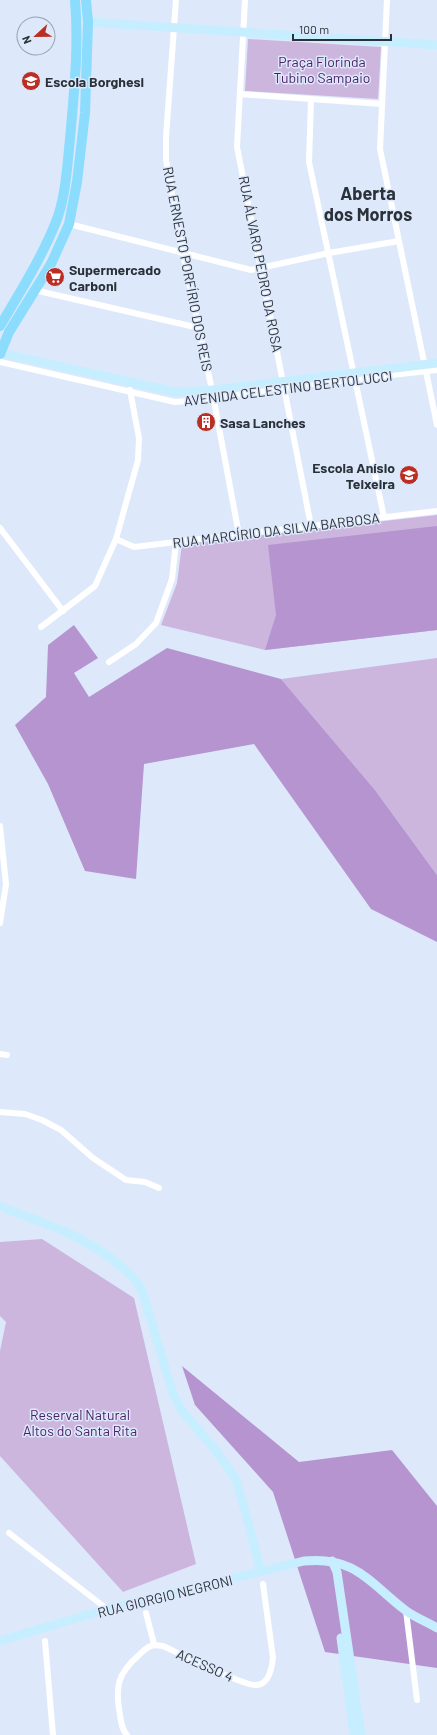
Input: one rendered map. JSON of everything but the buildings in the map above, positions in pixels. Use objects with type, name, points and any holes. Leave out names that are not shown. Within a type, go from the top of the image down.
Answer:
[{"type":"main road","points":[[0,326],[38,264],[56,221],[65,185],[74,95],[77,23],[75,0]]},
{"type":"main road","points":[[0,353],[8,332],[51,264],[69,224],[77,182],[84,113],[88,22],[86,0]]},
{"type":"street","name":"RUA ERNESTO PORFÍRIO DOS REIS","points":[[176,0],[166,137],[166,160],[183,254],[213,394],[239,535]]},
{"type":"street","name":"RUA ÁLVARO PEDRO DA ROSA","points":[[245,0],[237,147],[285,384],[311,526]]},
{"type":"street","points":[[387,0],[380,149],[437,425]]},
{"type":"street","points":[[88,22],[437,45]]},
{"type":"street","points":[[240,94],[382,104]]},
{"type":"street","points":[[311,100],[309,162],[384,518]]},
{"type":"street","points":[[69,224],[251,270],[329,253],[399,241]]},
{"type":"street","points":[[34,290],[199,328]]},
{"type":"street","name":"AVENIDA CELESTINO BERTOLUCCI","points":[[0,353],[174,392],[213,394]]},
{"type":"street","name":"AVENIDA CELESTINO BERTOLUCCI","points":[[0,362],[175,402],[213,394],[285,384],[426,368],[437,370]]},
{"type":"street","name":"AVENIDA CELESTINO BERTOLUCCI","points":[[426,368],[437,363]]},
{"type":"street","points":[[41,627],[95,586],[116,539],[138,460],[139,438],[129,382]]},
{"type":"street","name":"RUA MARCÍRIO DA SILVA BARBOSA","points":[[116,539],[134,547],[437,511]]},
{"type":"street","points":[[0,528],[63,611]]},
{"type":"street","points":[[109,662],[136,644],[156,623],[172,579],[176,542]]},
{"type":"street","points":[[0,826],[6,884],[0,923]]},
{"type":"street","points":[[0,1112],[25,1114],[42,1120],[61,1130],[93,1158],[126,1180],[145,1182],[159,1188]]},
{"type":"street","points":[[0,1206],[62,1230],[105,1254],[128,1271],[136,1279],[142,1290],[173,1394],[182,1411],[213,1447],[236,1479],[261,1572]]},
{"type":"street","points":[[9,1532],[108,1609]]},
{"type":"street","name":"RUA GIORGIO NEGRONI","points":[[0,1641],[108,1609],[304,1561],[316,1560],[332,1561],[346,1565],[360,1572],[406,1611],[437,1628]]},
{"type":"street","points":[[332,1561],[337,1572],[343,1633],[361,1735]]},
{"type":"street","name":"ACESSO 4","points":[[154,1644],[163,1646],[217,1671],[250,1684],[257,1685],[264,1682],[272,1666],[273,1658],[263,1584]]},
{"type":"street","points":[[406,1611],[417,1700]]},
{"type":"street","points":[[127,1735],[124,1732],[121,1723],[117,1700],[120,1677],[123,1670],[130,1662],[146,1648],[154,1644],[146,1613]]},
{"type":"street","points":[[45,1641],[53,1735]]},
{"type":"street","points":[[353,1696],[354,1735]]},
{"type":"green space","name":"Praça Florinda Tubino Sampaio","points":[[248,39],[381,47],[378,99],[245,91]]},
{"type":"green space","points":[[437,515],[437,630],[265,650],[161,625],[177,583],[182,544]]},
{"type":"green space","points":[[437,658],[437,875],[375,790],[281,679]]},
{"type":"green space","name":"Reserval Natural Altos do Santa Rita","points":[[42,1239],[134,1298],[196,1564],[123,1592],[0,1456],[0,1351],[6,1322],[0,1316],[0,1242]]},
{"type":"shaded area","points":[[437,526],[437,630],[265,650],[276,615],[268,545]]},
{"type":"shaded area","points":[[74,625],[98,658],[74,673],[89,697],[167,648],[281,679],[375,790],[437,875],[437,942],[371,909],[254,744],[144,764],[136,879],[85,871],[48,784],[15,725],[46,697],[48,645]]},
{"type":"shaded area","points":[[182,1366],[299,1462],[392,1450],[437,1506],[437,1668],[325,1652],[273,1492],[195,1405]]},
{"type":"place","name":"Escola Borghesi","points":[[31,81]]},
{"type":"place","name":"Supermercado Carboni","points":[[55,277]]},
{"type":"place","name":"Sasa Lanches","points":[[206,422]]},
{"type":"place","name":"Escola Anísio Teixeira","points":[[409,475]]},
{"type":"district","name":"Aberta dos Morros","points":[[368,203]]}]
